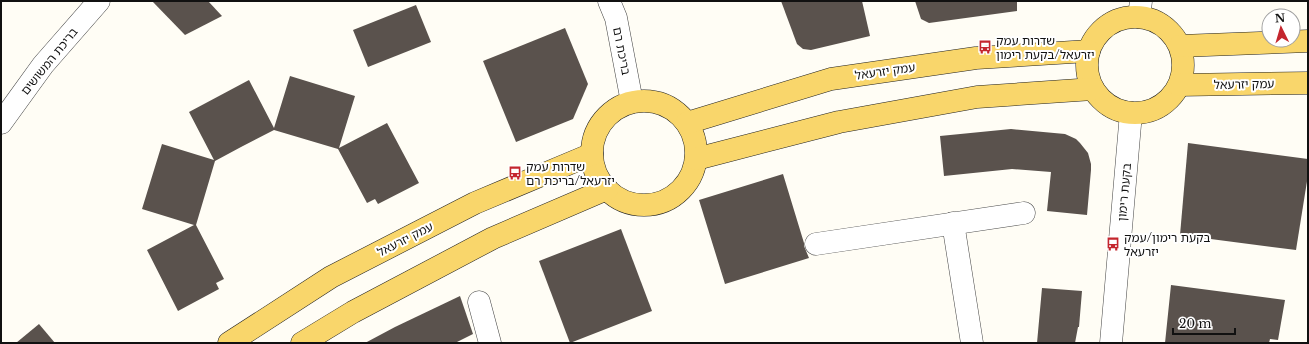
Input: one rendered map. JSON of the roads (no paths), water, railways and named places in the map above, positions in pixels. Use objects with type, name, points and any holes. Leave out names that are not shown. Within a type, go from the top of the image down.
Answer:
[{"type":"main road","points":[[1140,9],[1152,20],[1163,26],[1173,35],[1180,46],[1183,66],[1179,85],[1173,95],[1154,109],[1131,113],[1109,106],[1093,89],[1089,80],[1087,70],[1089,51],[1093,41],[1108,25],[1128,17],[1140,9]]},
{"type":"main road","points":[[1180,46],[1308,41]]},
{"type":"main road","name":"עמק יזרעאל","points":[[687,123],[831,79],[976,58],[1089,51]]},
{"type":"main road","name":"עמק יזרעאל","points":[[1179,85],[1308,83]]},
{"type":"main road","points":[[696,160],[839,122],[977,98],[1093,89]]},
{"type":"main road","points":[[648,101],[663,104],[677,112],[687,123],[695,140],[696,160],[692,174],[685,186],[674,196],[661,202],[647,205],[632,204],[618,198],[601,182],[596,173],[592,154],[594,140],[599,127],[608,116],[619,108],[632,102],[648,101]]},
{"type":"main road","name":"עמק יזרעאל","points":[[229,343],[331,277],[475,203],[592,154]]},
{"type":"main road","points":[[302,343],[353,312],[493,238],[607,189]]},
{"type":"street","name":"בריכת המשושים","points":[[1,123],[43,65],[99,1]]},
{"type":"street","name":"בריכת רם","points":[[609,1],[616,18],[632,102]]},
{"type":"street","name":"בקעת רימון","points":[[1111,343],[1131,113]]},
{"type":"street","points":[[816,244],[1024,212]]},
{"type":"street","points":[[953,223],[972,343]]},
{"type":"street","points":[[479,302],[490,343]]},
{"type":"place","name":"שדרות עמק יזרעאל/בקעת רימון","points":[[985,47]]},
{"type":"place","name":"שדרות עמק יזרעאל/בריכת רם","points":[[515,173]]},
{"type":"place","name":"בקעת רימון/עמק יזרעאל","points":[[1113,244]]}]
